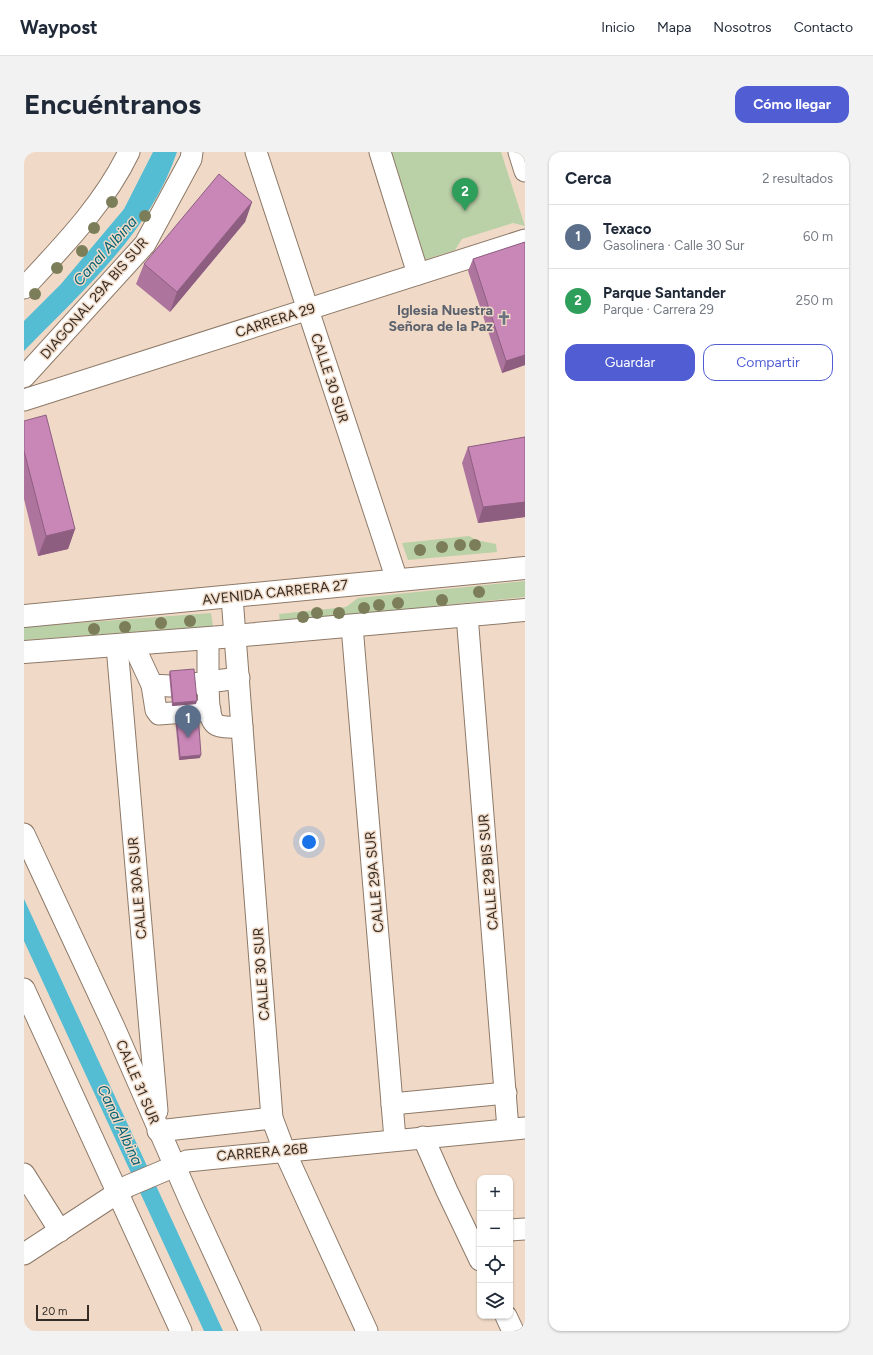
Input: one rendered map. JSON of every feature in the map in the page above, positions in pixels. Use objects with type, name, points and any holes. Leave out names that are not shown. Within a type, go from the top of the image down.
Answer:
[{"type":"main road","name":"AVENIDA CARRERA 27","points":[[24,616],[525,568]]},
{"type":"main road","points":[[24,652],[352,626],[525,610]]},
{"type":"street","points":[[24,288],[64,246],[116,178],[129,152]]},
{"type":"street","name":"DIAGONAL 29A BIS SUR","points":[[24,378],[145,244],[191,159],[192,152]]},
{"type":"street","name":"CALLE 30 SUR","points":[[256,152],[396,580]]},
{"type":"street","points":[[380,152],[418,274]]},
{"type":"street","points":[[519,152],[525,171]]},
{"type":"street","name":"CARRERA 29","points":[[24,400],[525,240]]},
{"type":"street","name":"CALLE 30 SUR","points":[[232,597],[272,1118],[284,1150],[367,1331]]},
{"type":"street","name":"CALLE 29 BIS SUR","points":[[467,615],[506,1093],[517,1129]]},
{"type":"street","name":"CALLE 29A SUR","points":[[352,626],[395,1139]]},
{"type":"street","points":[[208,638],[201,683],[210,710],[210,718],[213,724],[220,726],[242,727]]},
{"type":"street","points":[[125,645],[161,686],[156,710],[159,714],[210,710]]},
{"type":"street","name":"CALLE 30A SUR","points":[[125,645],[158,1131]]},
{"type":"street","points":[[201,683],[239,678]]},
{"type":"street","name":"CALLE 31 SUR","points":[[24,834],[114,1027],[158,1131],[165,1169],[250,1331]]},
{"type":"street","points":[[24,989],[123,1189],[181,1331]]},
{"type":"street","points":[[392,1104],[506,1093]]},
{"type":"street","points":[[158,1131],[272,1118]]},
{"type":"street","name":"CARRERA 26B","points":[[24,1254],[123,1189],[165,1169],[205,1158],[395,1139],[517,1129]]},
{"type":"street","points":[[423,1137],[447,1191],[474,1234],[477,1247]]},
{"type":"street","points":[[24,1174],[60,1231]]},
{"type":"street","points":[[513,1230],[525,1229]]},
{"type":"street","points":[[507,1319],[513,1331]]},
{"type":"green space","points":[[391,152],[501,152],[525,226],[513,223],[462,239],[455,250],[424,260]]},
{"type":"green space","points":[[469,536],[476,540],[496,544],[497,552],[408,560],[402,543]]},
{"type":"green space","points":[[525,581],[525,597],[280,622],[279,614],[346,607],[358,598]]},
{"type":"green space","points":[[211,613],[213,626],[24,640],[24,627]]},
{"type":"water","name":"Canal Albina","points":[[153,152],[177,152],[165,181],[150,209],[112,260],[24,351],[24,321],[61,284],[124,209]]},
{"type":"water","name":"Canal Albina","points":[[24,899],[223,1331],[204,1331],[24,941]]},
{"type":"building","points":[[219,174],[252,202],[177,292],[144,264]]},
{"type":"building","name":"Iglesia Nuestra Señora de la Paz","points":[[525,242],[525,355],[506,361],[473,259]]},
{"type":"building","points":[[46,415],[75,529],[46,536],[24,451],[24,421]]},
{"type":"building","points":[[525,437],[525,502],[483,507],[468,447]]},
{"type":"building","points":[[194,669],[197,701],[173,703],[170,671]]},
{"type":"building","points":[[198,713],[201,755],[180,757],[176,715]]},
{"type":"place","name":"Parque Santander","points":[[465,211]]},
{"type":"place","name":"Iglesia Nuestra Señora de la Paz","points":[[504,318]]},
{"type":"place","name":"Texaco","points":[[188,738]]}]
